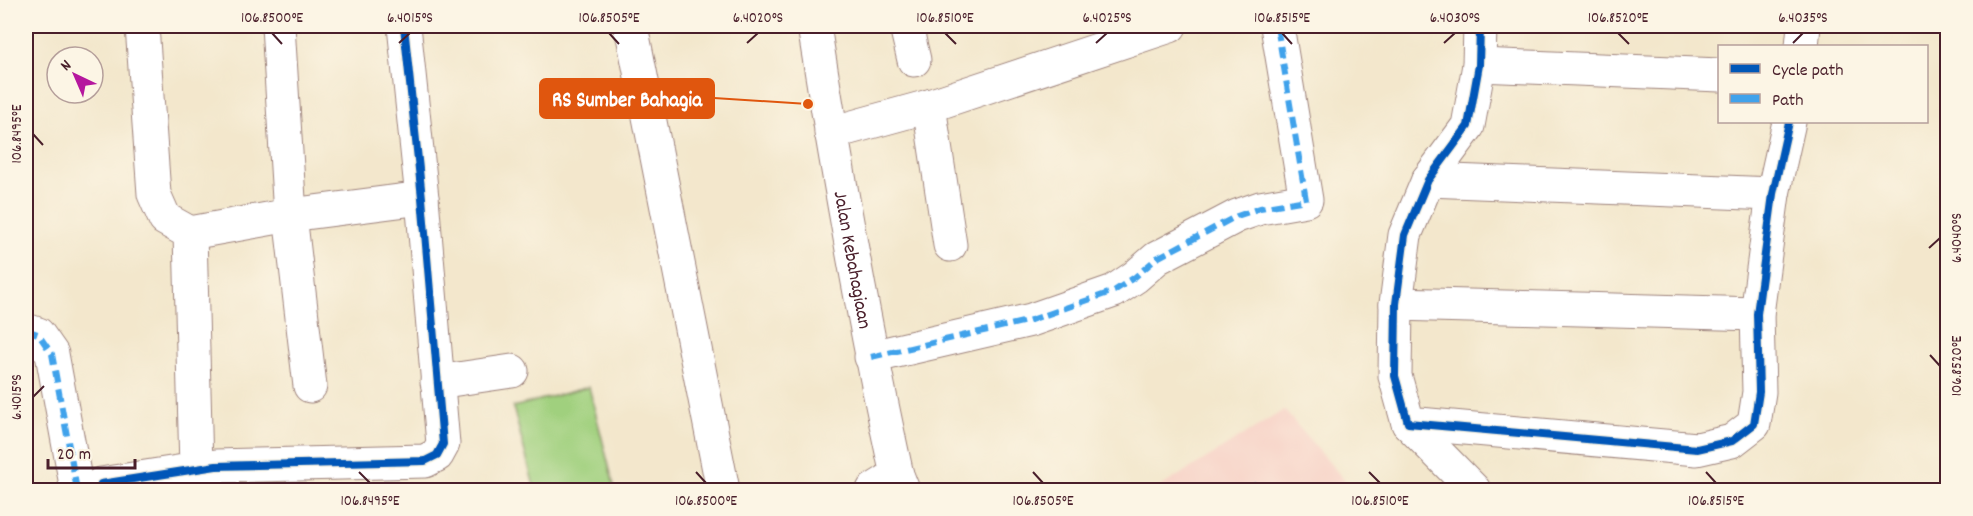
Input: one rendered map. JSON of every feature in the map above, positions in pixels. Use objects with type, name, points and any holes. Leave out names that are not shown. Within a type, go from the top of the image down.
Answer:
[{"type":"street","points":[[142,26],[154,194],[165,219],[190,233],[290,215],[422,198]]},
{"type":"street","points":[[278,26],[290,215],[310,386]]},
{"type":"street","points":[[26,330],[38,334],[52,354],[89,487],[216,466],[264,478],[425,461],[437,454],[443,444],[422,198],[404,26]]},
{"type":"street","points":[[629,26],[636,47],[723,490]]},
{"type":"street","name":"Jalan Kebahagiaan","points":[[814,26],[891,485]]},
{"type":"street","points":[[906,26],[914,60]]},
{"type":"street","points":[[831,133],[929,106],[1170,26]]},
{"type":"street","points":[[871,357],[1031,320],[1114,291],[1157,258],[1237,216],[1260,208],[1306,200],[1277,26]]},
{"type":"street","points":[[1474,490],[1408,423],[1395,376],[1396,304],[1405,235],[1428,180],[1468,126],[1479,65],[1480,26]]},
{"type":"street","points":[[1802,45],[1804,26]]},
{"type":"street","points":[[1479,65],[1718,75]]},
{"type":"street","points":[[929,106],[950,245]]},
{"type":"street","points":[[1408,423],[1698,449],[1732,441],[1754,424],[1759,392],[1757,314],[1773,194],[1789,123]]},
{"type":"street","points":[[1428,180],[1773,194]]},
{"type":"street","points":[[190,233],[196,469]]},
{"type":"street","points":[[1396,304],[1757,314]]},
{"type":"street","points":[[437,382],[512,370]]},
{"type":"shaded area","points":[[1284,410],[1353,490],[1156,490],[1160,487]]},
{"type":"green space","points":[[589,387],[615,490],[535,490],[513,407]]},
{"type":"marked path","points":[[871,357],[1031,320],[1114,291],[1157,258],[1237,216],[1260,208],[1306,200],[1277,26]]},
{"type":"marked path","points":[[26,330],[38,334],[52,354],[77,490]]},
{"type":"marked path","points":[[1252,484],[1257,490]]},
{"type":"cycle path","points":[[101,484],[216,466],[425,461],[437,455],[443,444],[422,198],[404,26]]},
{"type":"cycle path","points":[[1480,26],[1479,65],[1468,126],[1428,180],[1405,235],[1396,304],[1395,376],[1408,423],[1697,449],[1732,441],[1754,424],[1759,392],[1757,314],[1773,194],[1789,123]]},
{"type":"place","name":"RS Sumber Bahagia","points":[[808,104]]}]
